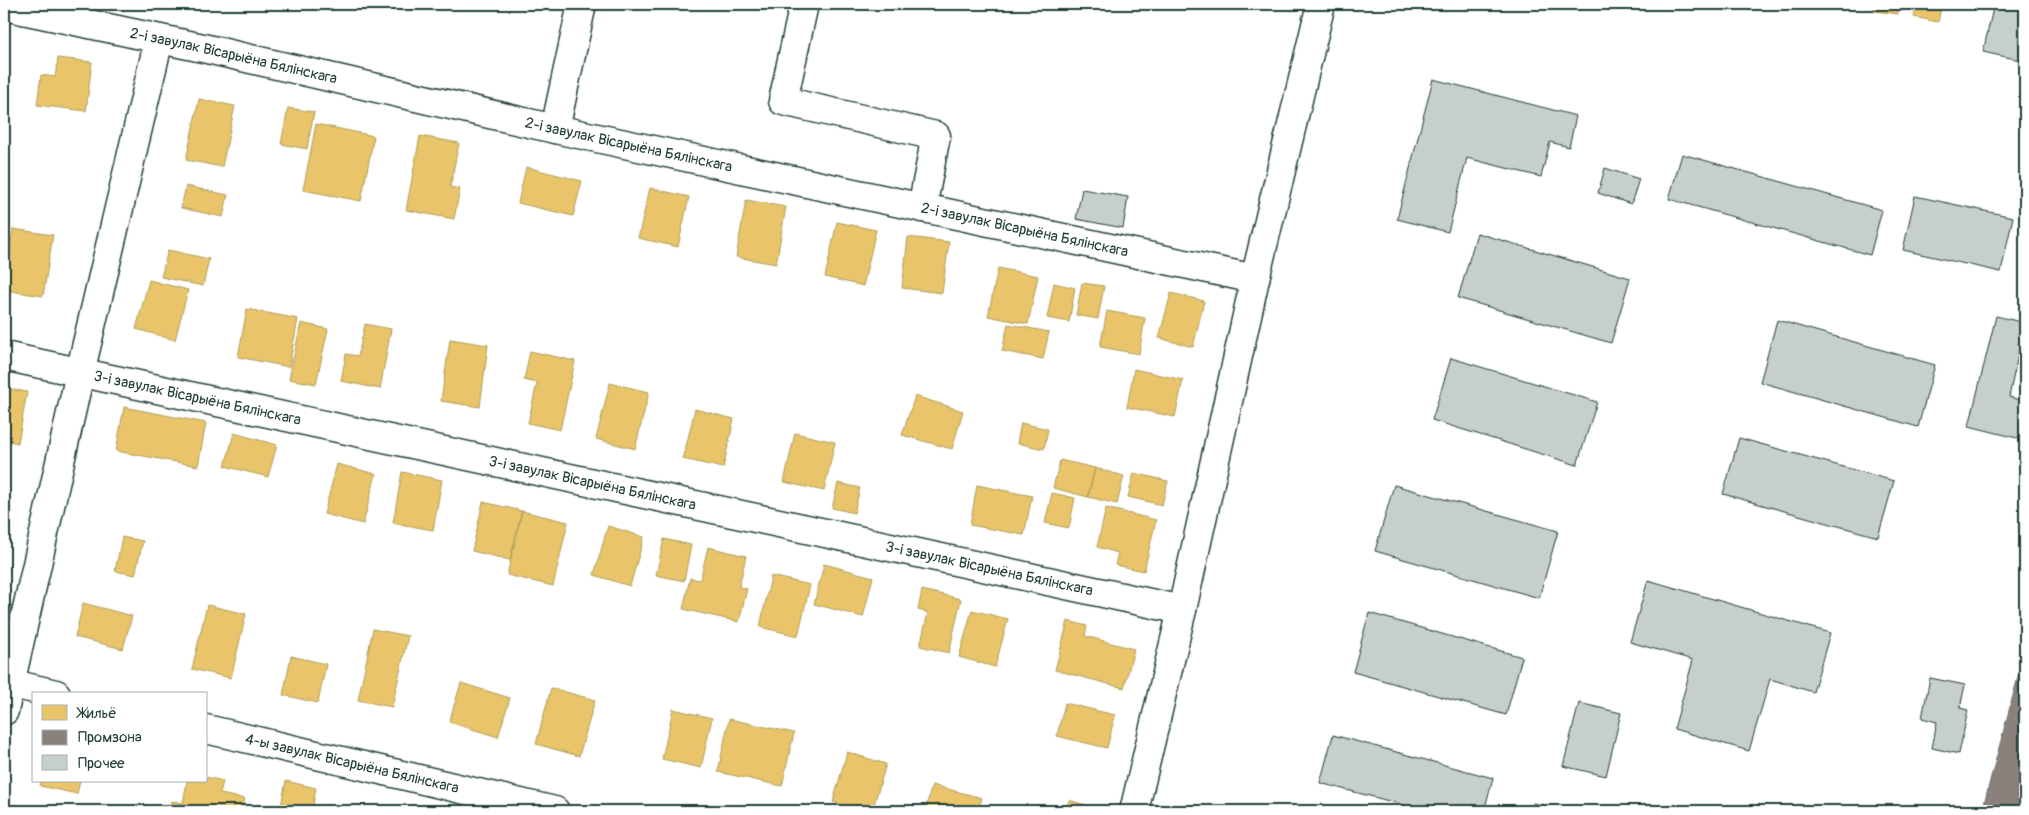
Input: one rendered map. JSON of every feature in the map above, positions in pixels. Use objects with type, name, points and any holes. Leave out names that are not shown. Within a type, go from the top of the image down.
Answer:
[{"type":"street","points":[[556,129],[582,4]]},
{"type":"street","points":[[804,4],[783,101],[936,136],[922,208]]},
{"type":"street","points":[[1134,811],[1182,610],[1255,279],[1321,4]]},
{"type":"street","name":"2-і завулак Вісарыёна Бялінскага","points":[[4,6],[159,39],[556,129],[1255,279]]},
{"type":"street","points":[[4,710],[7,682],[159,39]]},
{"type":"street","name":"3-і завулак Вісарыёна Бялінскага","points":[[4,356],[1182,610]]},
{"type":"street","points":[[7,682],[48,692]]},
{"type":"street","name":"4-ы завулак Вісарыёна Бялінскага","points":[[208,729],[555,811]]},
{"type":"building: Жильё","points":[[1874,4],[1899,4],[1898,14],[1874,11]]},
{"type":"building: Жильё","points":[[1917,4],[1942,4],[1938,22],[1914,17]]},
{"type":"building: Жильё","points":[[58,58],[92,62],[86,111],[37,105],[41,75],[55,77]]},
{"type":"building: Жильё","points":[[199,99],[235,106],[222,167],[186,160]]},
{"type":"building: Жильё","points":[[288,108],[314,112],[307,149],[281,144]]},
{"type":"building: Жильё","points":[[316,124],[374,136],[361,201],[303,190]]},
{"type":"building: Жильё","points":[[420,136],[459,143],[450,187],[460,189],[454,219],[406,210]]},
{"type":"building: Жильё","points":[[526,167],[582,181],[573,216],[518,203]]},
{"type":"building: Жильё","points":[[186,186],[228,195],[223,217],[181,208]]},
{"type":"building: Жильё","points":[[650,188],[689,197],[678,247],[638,238]]},
{"type":"building: Жильё","points":[[746,200],[786,207],[776,264],[736,257]]},
{"type":"building: Жильё","points":[[837,222],[876,230],[863,286],[825,277]]},
{"type":"building: Жильё","points":[[13,229],[53,235],[43,296],[4,290]]},
{"type":"building: Жильё","points":[[908,237],[949,242],[942,293],[902,288]]},
{"type":"building: Жильё","points":[[168,250],[209,259],[203,286],[161,277]]},
{"type":"building: Жильё","points":[[998,268],[1038,276],[1028,324],[988,316]]},
{"type":"building: Жильё","points":[[149,280],[188,290],[175,340],[136,329]]},
{"type":"building: Жильё","points":[[1054,283],[1075,288],[1069,322],[1047,318]]},
{"type":"building: Жильё","points":[[1082,283],[1104,286],[1098,319],[1076,315]]},
{"type":"building: Жильё","points":[[1171,293],[1204,301],[1193,347],[1159,338]]},
{"type":"building: Жильё","points":[[247,309],[298,319],[289,367],[238,357]]},
{"type":"building: Жильё","points":[[1107,311],[1145,318],[1139,354],[1100,347]]},
{"type":"building: Жильё","points":[[301,323],[328,329],[316,384],[289,379]]},
{"type":"building: Жильё","points":[[365,324],[391,329],[380,389],[341,381],[346,354],[358,356]]},
{"type":"building: Жильё","points":[[1008,324],[1049,332],[1043,359],[1002,351]]},
{"type":"building: Жильё","points":[[450,339],[488,345],[480,407],[441,401]]},
{"type":"building: Жильё","points":[[530,351],[575,361],[560,430],[528,423],[537,383],[524,380]]},
{"type":"building: Жильё","points":[[1134,369],[1183,380],[1175,417],[1127,407]]},
{"type":"building: Жильё","points":[[610,383],[649,392],[635,449],[596,439]]},
{"type":"building: Жильё","points":[[4,388],[27,392],[18,443],[4,440]]},
{"type":"building: Жильё","points":[[915,396],[963,411],[952,449],[902,435]]},
{"type":"building: Жильё","points":[[124,407],[206,423],[198,466],[116,451]]},
{"type":"building: Жильё","points":[[695,409],[734,419],[723,468],[683,459]]},
{"type":"building: Жильё","points":[[1021,423],[1048,429],[1044,449],[1017,443]]},
{"type":"building: Жильё","points":[[234,433],[277,445],[268,477],[225,466]]},
{"type":"building: Жильё","points":[[795,433],[835,442],[824,491],[784,482]]},
{"type":"building: Жильё","points":[[1060,460],[1095,468],[1088,497],[1053,488]]},
{"type":"building: Жильё","points":[[337,464],[376,474],[363,524],[324,514]]},
{"type":"building: Жильё","points":[[1095,468],[1124,476],[1117,504],[1088,497]]},
{"type":"building: Жильё","points":[[402,472],[442,480],[433,530],[393,523]]},
{"type":"building: Жильё","points":[[1134,473],[1168,481],[1162,505],[1128,497]]},
{"type":"building: Жильё","points":[[838,483],[860,488],[854,513],[832,508]]},
{"type":"building: Жильё","points":[[977,485],[1032,496],[1024,535],[970,525]]},
{"type":"building: Жильё","points":[[1052,493],[1075,498],[1069,528],[1045,523]]},
{"type":"building: Жильё","points":[[483,502],[522,511],[510,560],[472,551]]},
{"type":"building: Жильё","points":[[1106,508],[1156,520],[1144,571],[1115,565],[1118,553],[1097,547]]},
{"type":"building: Жильё","points":[[522,511],[568,522],[553,586],[507,575]]},
{"type":"building: Жильё","points":[[608,526],[644,537],[630,586],[594,575]]},
{"type":"building: Жильё","points":[[122,537],[143,541],[135,575],[115,571]]},
{"type":"building: Жильё","points":[[664,539],[691,545],[684,581],[656,575]]},
{"type":"building: Жильё","points":[[708,547],[746,556],[739,587],[747,589],[739,622],[683,609],[690,578],[700,580]]},
{"type":"building: Жильё","points":[[824,564],[873,577],[863,617],[814,604]]},
{"type":"building: Жильё","points":[[771,576],[810,585],[798,636],[760,627]]},
{"type":"building: Жильё","points":[[922,590],[961,599],[949,653],[920,646],[928,613],[918,610]]},
{"type":"building: Жильё","points":[[83,603],[132,616],[123,649],[75,637]]},
{"type":"building: Жильё","points":[[207,605],[246,614],[231,678],[192,669]]},
{"type":"building: Жильё","points":[[972,610],[1008,619],[995,667],[959,657]]},
{"type":"building: Жильё","points":[[1068,621],[1087,626],[1085,636],[1134,649],[1124,688],[1055,670]]},
{"type":"building: Жильё","points":[[373,629],[408,636],[392,707],[358,700]]},
{"type":"building: Жильё","points":[[291,656],[326,664],[318,703],[283,695]]},
{"type":"building: Жильё","points":[[461,683],[510,698],[498,737],[449,722]]},
{"type":"building: Жильё","points":[[551,688],[595,700],[579,756],[536,744]]},
{"type":"building: Жильё","points":[[1065,703],[1115,715],[1107,748],[1057,736]]},
{"type":"building: Жильё","points":[[673,709],[712,718],[701,768],[662,759]]},
{"type":"building: Жильё","points":[[729,719],[794,733],[782,786],[718,772]]},
{"type":"building: Жильё","points":[[847,752],[886,764],[872,811],[865,811],[833,802]]},
{"type":"building: Жильё","points":[[208,777],[223,781],[220,794],[245,799],[242,811],[170,811],[172,801],[183,803],[187,782],[208,782]]},
{"type":"building: Жильё","points":[[286,781],[316,788],[312,811],[280,811]]},
{"type":"building: Жильё","points":[[41,782],[80,782],[77,794],[40,786]]},
{"type":"building: Жильё","points":[[932,785],[982,798],[978,811],[925,811]]},
{"type":"building: Жильё","points":[[1069,800],[1098,809],[1098,811],[1066,811]]},
{"type":"building: Промзона","points":[[2025,651],[2025,811],[1982,811]]},
{"type":"building: Прочее","points":[[1994,4],[2025,4],[2025,61],[1983,52]]},
{"type":"building: Прочее","points":[[1433,79],[1576,116],[1569,147],[1550,142],[1541,177],[1467,158],[1448,232],[1397,219]]},
{"type":"building: Прочее","points":[[1682,154],[1882,210],[1870,255],[1669,199]]},
{"type":"building: Прочее","points":[[1605,168],[1639,179],[1631,204],[1598,193]]},
{"type":"building: Прочее","points":[[1082,189],[1128,197],[1123,228],[1076,219]]},
{"type":"building: Прочее","points":[[1915,196],[2013,217],[2001,272],[1903,250]]},
{"type":"building: Прочее","points":[[1477,233],[1630,278],[1611,343],[1458,298]]},
{"type":"building: Прочее","points":[[1996,316],[2025,323],[2009,397],[2025,401],[2025,440],[1969,426]]},
{"type":"building: Прочее","points":[[1777,320],[1935,365],[1918,427],[1760,382]]},
{"type":"building: Прочее","points":[[1451,358],[1597,402],[1577,465],[1432,420]]},
{"type":"building: Прочее","points":[[1739,438],[1894,481],[1878,537],[1723,494]]},
{"type":"building: Прочее","points":[[1394,485],[1558,531],[1539,598],[1375,551]]},
{"type":"building: Прочее","points":[[1648,580],[1830,633],[1813,692],[1770,679],[1749,751],[1674,729],[1693,660],[1630,642]]},
{"type":"building: Прочее","points":[[1369,613],[1522,657],[1506,715],[1353,672]]},
{"type":"building: Прочее","points":[[1930,678],[1965,685],[1960,708],[1968,710],[1959,754],[1932,748],[1937,722],[1922,718]]},
{"type":"building: Прочее","points":[[1579,703],[1621,713],[1606,776],[1563,766]]},
{"type":"building: Прочее","points":[[1333,735],[1493,778],[1484,811],[1427,811],[1320,783]]},
{"type":"building: Прочее","points":[[1533,803],[1567,811],[1531,811]]}]
